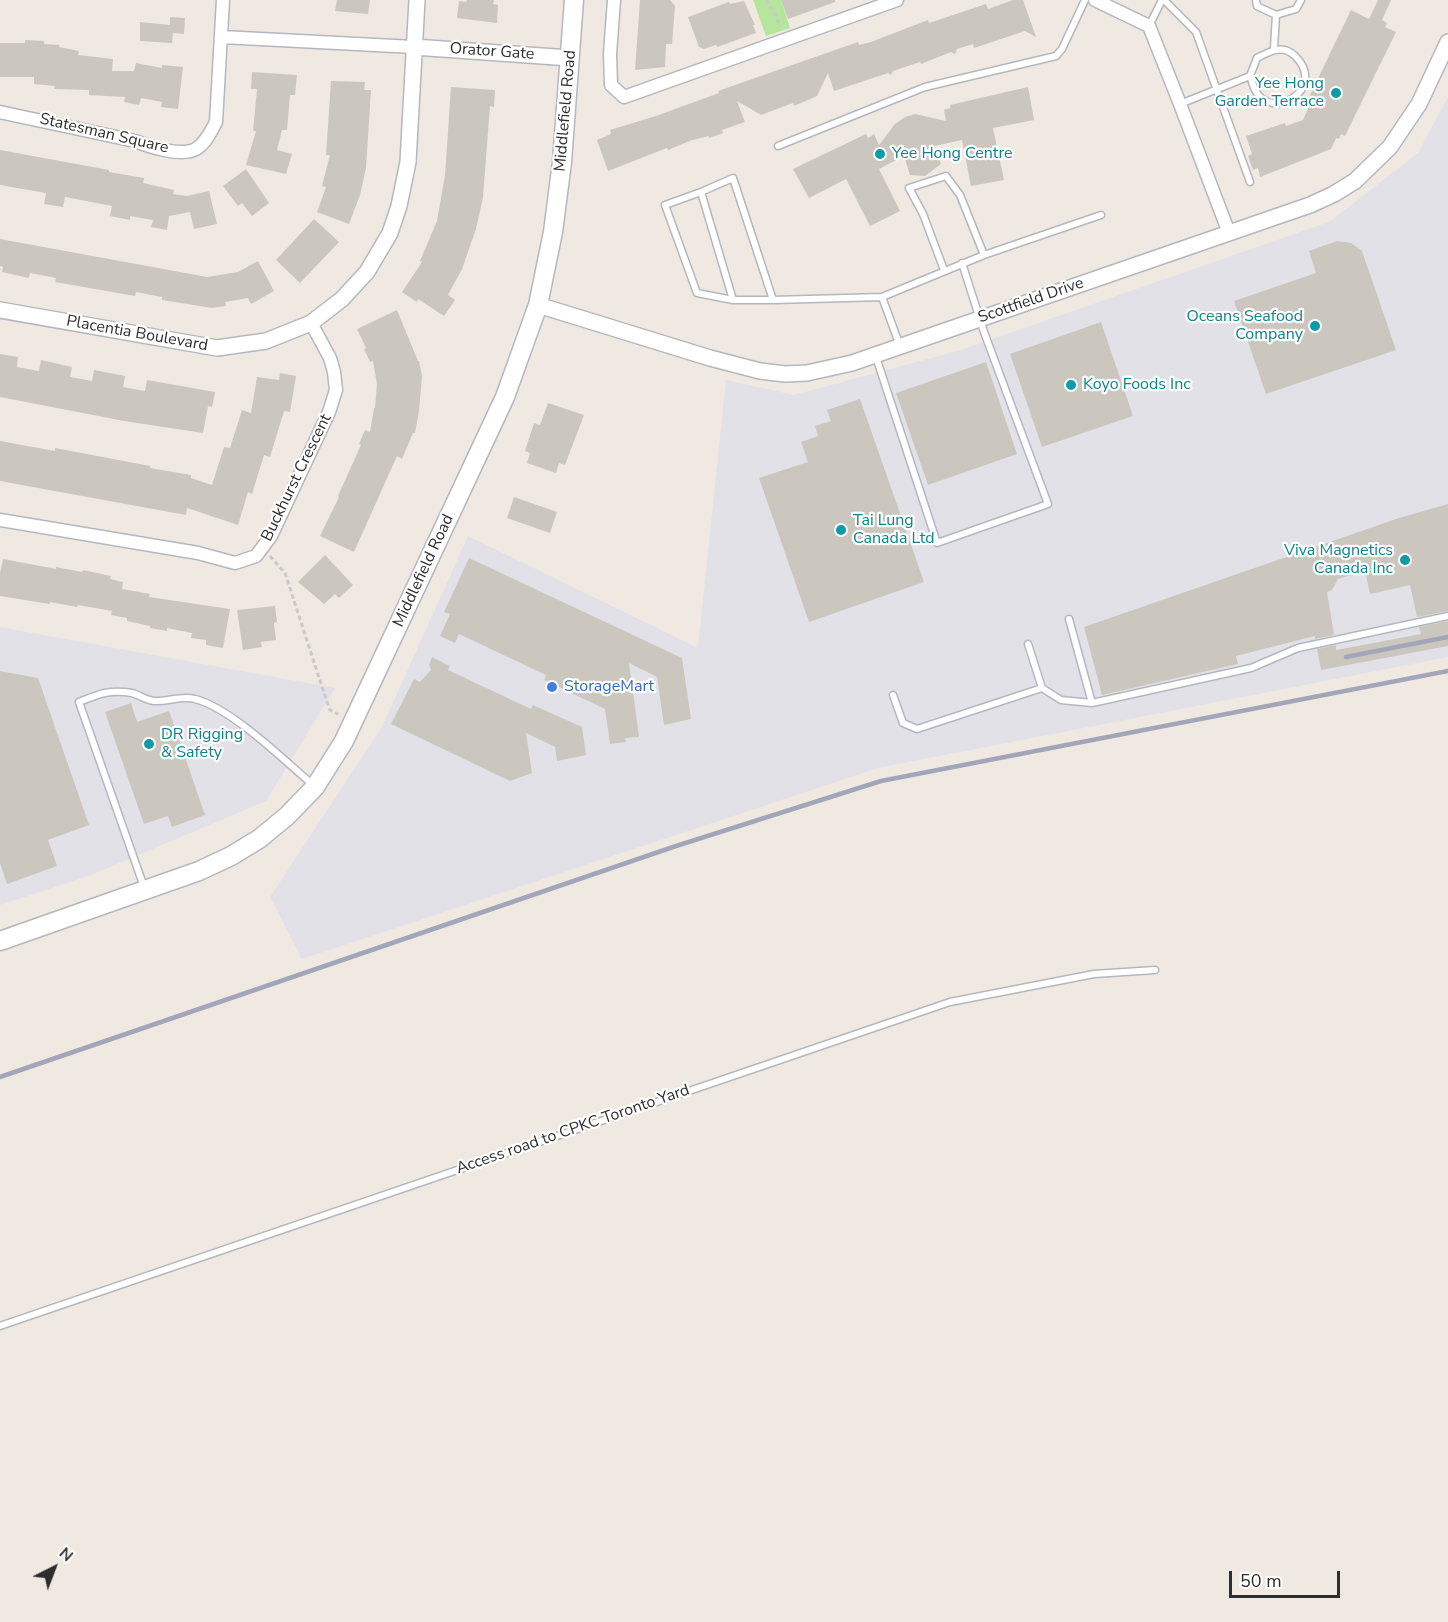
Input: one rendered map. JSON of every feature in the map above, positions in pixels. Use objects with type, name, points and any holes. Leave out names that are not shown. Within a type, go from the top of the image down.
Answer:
[{"type":"main road","name":"Middlefield Road","points":[[0,941],[199,871],[260,839],[287,816],[315,787],[344,741],[506,397],[538,305],[553,232],[559,185],[574,0]]},
{"type":"street","name":"Statesman Square","points":[[0,112],[135,141],[152,148],[189,151],[198,148],[210,134],[216,122],[223,0]]},
{"type":"street","name":"Placentia Boulevard","points":[[0,310],[217,348],[266,341],[311,322],[342,299],[367,272],[390,233],[399,206],[408,162],[417,0]]},
{"type":"street","points":[[614,0],[610,54],[611,85],[624,97],[897,0]]},
{"type":"street","points":[[1095,0],[1109,3],[1149,26],[1229,233]]},
{"type":"street","points":[[222,37],[414,47]]},
{"type":"street","name":"Scottfield Drive","points":[[538,305],[760,371],[785,374],[807,373],[852,363],[1229,233],[1334,194],[1372,166],[1390,147],[1419,104],[1448,42]]},
{"type":"street","name":"Orator Gate","points":[[414,47],[570,58]]},
{"type":"street","name":"Buckhurst Crescent","points":[[0,520],[198,553],[234,563],[256,556],[271,536],[329,412],[336,390],[330,358],[311,322]]},
{"type":"lane","points":[[778,146],[926,87],[1056,56],[1062,49],[1085,0]]},
{"type":"lane","points":[[1149,26],[1163,0],[1196,32],[1250,182]]},
{"type":"lane","points":[[1256,0],[1257,6],[1276,15],[1296,9],[1301,0]]},
{"type":"lane","points":[[1274,48],[1276,15]]},
{"type":"lane","points":[[1274,48],[1291,51],[1302,63],[1306,79],[1299,94],[1285,103],[1269,102],[1256,92],[1250,76],[1257,58],[1274,48]]},
{"type":"lane","points":[[1180,104],[1250,76]]},
{"type":"lane","points":[[944,270],[923,214],[909,188],[946,176],[960,195],[984,255]]},
{"type":"lane","points":[[773,300],[733,178],[665,205],[697,293],[733,300],[773,300],[882,297],[962,263],[1101,215]]},
{"type":"lane","points":[[701,192],[733,300]]},
{"type":"lane","points":[[875,355],[938,543],[1048,504],[962,263]]},
{"type":"lane","points":[[882,297],[900,346]]},
{"type":"lane","points":[[1028,644],[1042,688],[1060,700],[1092,703],[1251,668],[1298,648],[1448,616]]},
{"type":"lane","points":[[1069,619],[1092,703]]},
{"type":"lane","points":[[893,695],[903,723],[917,729],[1042,688]]},
{"type":"lane","points":[[145,890],[79,702],[104,692],[133,693],[152,701],[192,698],[209,703],[229,715],[315,787]]},
{"type":"lane","name":"Access road to CPKC Toronto Yard","points":[[0,1326],[950,1002],[1094,974],[1155,970]]},
{"type":"path","points":[[766,0],[777,16],[783,41]]},
{"type":"path","points":[[280,567],[285,573],[330,710]]},
{"type":"shaded area","points":[[1448,97],[1448,657],[878,768],[302,959],[270,897],[382,727],[468,536],[698,648],[726,380],[794,395],[961,350],[1329,222],[1418,153]]},
{"type":"shaded area","points":[[0,627],[335,688],[266,801],[91,875],[0,905]]},
{"type":"green space","points":[[753,0],[781,0],[790,28],[766,36]]},
{"type":"building","points":[[337,0],[370,0],[368,14],[335,11]]},
{"type":"building","points":[[467,0],[494,0],[493,4],[498,5],[497,23],[457,18],[459,1],[466,2]]},
{"type":"building","points":[[640,0],[670,0],[675,6],[672,44],[666,44],[665,67],[635,70]]},
{"type":"building","points":[[781,0],[835,0],[835,2],[788,19]]},
{"type":"building","points":[[1013,0],[1023,0],[1036,37],[1025,31],[974,48],[973,44],[957,49],[955,54],[951,52],[921,64],[920,62],[893,71],[891,75],[888,73],[834,91],[828,73],[817,96],[794,106],[793,103],[761,115],[737,101],[745,122],[722,130],[723,133],[692,140],[668,150],[667,148],[608,171],[597,140],[611,134],[610,130],[656,116],[719,93],[718,91],[858,42],[859,45],[871,42],[928,20],[929,23],[986,4],[988,9]]},
{"type":"building","name":"Yee Hong Garden Terrace","points":[[1378,0],[1391,0],[1382,20],[1387,23],[1385,27],[1396,32],[1345,136],[1341,134],[1339,139],[1336,138],[1331,149],[1260,177],[1258,168],[1253,170],[1248,156],[1252,154],[1246,136],[1285,123],[1286,126],[1303,120],[1313,97],[1310,95],[1351,10],[1369,19]]},
{"type":"building","points":[[744,1],[755,25],[753,25],[756,33],[717,47],[716,45],[704,49],[699,47],[688,17],[729,2],[730,4]]},
{"type":"building","points":[[170,17],[185,18],[184,34],[173,33],[172,43],[140,41],[140,22],[170,25]]},
{"type":"building","points":[[25,40],[60,45],[59,47],[79,51],[78,55],[113,59],[112,71],[134,71],[136,63],[162,68],[162,65],[183,67],[178,109],[161,107],[162,102],[141,98],[139,105],[124,102],[125,97],[89,95],[89,90],[54,89],[55,86],[34,84],[34,77],[0,77],[0,43],[25,43]]},
{"type":"building","points":[[252,72],[297,75],[295,95],[290,95],[287,130],[282,130],[277,150],[292,154],[286,174],[246,165],[256,131],[253,131],[257,89],[251,89]]},
{"type":"building","points":[[331,81],[365,82],[364,90],[371,90],[366,168],[360,195],[349,224],[317,212],[326,187],[322,186],[330,155],[326,155]]},
{"type":"building","points":[[451,87],[495,90],[494,107],[490,106],[483,197],[476,229],[462,269],[448,295],[455,300],[444,316],[418,299],[417,302],[402,292],[422,262],[420,261],[437,221],[445,175]]},
{"type":"building","name":"Yee Hong Centre","points":[[1028,87],[1034,120],[993,128],[1004,180],[971,186],[962,140],[935,146],[941,164],[925,176],[910,175],[904,156],[879,169],[900,211],[870,226],[846,179],[809,198],[793,169],[866,134],[868,138],[874,134],[879,145],[895,124],[905,117],[915,114],[946,121],[944,110],[950,108],[950,105]]},
{"type":"building","points":[[0,150],[144,178],[143,183],[174,190],[173,194],[187,196],[209,191],[217,224],[194,229],[190,212],[169,216],[167,230],[151,227],[153,220],[130,216],[130,220],[110,216],[112,206],[65,197],[63,207],[44,204],[46,193],[0,185]]},
{"type":"building","points":[[246,169],[269,203],[252,216],[242,203],[238,206],[223,186]]},
{"type":"building","points":[[314,219],[339,242],[300,283],[276,260]]},
{"type":"building","points":[[0,239],[207,277],[238,272],[258,261],[274,291],[251,304],[248,298],[225,302],[226,306],[212,308],[162,300],[162,297],[136,292],[135,296],[55,282],[56,278],[30,273],[29,278],[2,272]]},
{"type":"building","name":"Oceans Seafood Company","points":[[1337,241],[1351,243],[1362,251],[1396,350],[1266,394],[1234,301],[1316,273],[1309,251]]},
{"type":"building","points":[[397,310],[419,361],[422,376],[419,411],[415,433],[402,459],[397,456],[354,552],[320,536],[339,497],[365,430],[370,432],[375,408],[377,384],[373,361],[370,362],[357,329]]},
{"type":"building","name":"Koyo Foods Inc","points":[[1101,322],[1133,416],[1042,447],[1010,354]]},
{"type":"building","points":[[0,354],[18,357],[17,367],[39,371],[41,360],[72,367],[70,377],[92,381],[94,370],[125,376],[123,387],[145,391],[147,380],[215,392],[212,407],[208,406],[203,433],[124,421],[0,397]]},
{"type":"building","points":[[986,362],[1017,454],[928,485],[896,393]]},
{"type":"building","points":[[280,373],[296,376],[290,412],[284,411],[270,457],[264,455],[252,494],[248,492],[238,525],[187,508],[186,515],[0,481],[0,441],[55,451],[55,448],[150,466],[150,468],[191,475],[191,478],[212,485],[224,447],[230,448],[242,410],[251,413],[257,377],[279,380]]},
{"type":"building","name":"Tai Lung Canada Ltd","points":[[860,399],[924,582],[809,622],[759,478],[808,462],[801,442],[818,436],[815,426],[831,421],[827,410]]},
{"type":"building","points":[[548,403],[584,415],[565,465],[559,463],[556,473],[527,463],[530,453],[525,451],[534,423],[540,425]]},
{"type":"building","points":[[514,497],[557,512],[550,533],[507,518]]},
{"type":"building","points":[[1448,504],[1448,611],[1417,617],[1410,585],[1370,594],[1365,571],[1338,579],[1332,590],[1327,592],[1334,635],[1315,639],[1315,636],[1236,656],[1238,664],[1102,695],[1084,627],[1399,518]]},
{"type":"building","points":[[325,555],[353,585],[339,598],[335,594],[324,604],[298,582]]},
{"type":"building","points":[[469,558],[682,658],[691,719],[664,725],[657,677],[629,663],[639,737],[625,738],[626,742],[610,744],[605,709],[544,680],[546,675],[459,634],[455,643],[440,636],[450,614],[444,612]]},
{"type":"building","points":[[3,559],[111,576],[110,579],[123,582],[122,589],[150,594],[149,597],[230,609],[223,648],[206,645],[206,640],[191,638],[192,633],[167,628],[167,631],[150,628],[150,626],[127,621],[127,618],[111,615],[112,611],[0,596],[0,573]]},
{"type":"building","points":[[275,606],[276,640],[261,642],[262,647],[243,650],[237,610]]},
{"type":"building","points":[[1448,621],[1448,646],[1321,670],[1317,649],[1336,645],[1336,650],[1421,634],[1419,627]]},
{"type":"building","points":[[432,657],[450,666],[448,670],[531,709],[533,705],[582,727],[586,755],[557,761],[555,747],[526,733],[532,773],[510,781],[391,724],[414,679],[420,682],[431,670],[429,665]]},
{"type":"building","points":[[0,671],[38,678],[89,825],[48,840],[57,866],[7,884],[0,863]]},
{"type":"building","name":"DR Rigging & Safety","points":[[131,703],[137,722],[169,711],[205,815],[172,827],[168,816],[144,824],[105,712]]},
{"type":"railway","points":[[1346,657],[1448,637]]},
{"type":"railway","points":[[0,1077],[676,846],[881,781],[1448,671]]},
{"type":"place","name":"Yee Hong Garden Terrace","points":[[1336,93]]},
{"type":"place","name":"Yee Hong Centre","points":[[880,154]]},
{"type":"place","name":"Oceans Seafood Company","points":[[1315,326]]},
{"type":"place","name":"Koyo Foods Inc","points":[[1071,385]]},
{"type":"place","name":"Tai Lung Canada Ltd","points":[[841,530]]},
{"type":"place","name":"Viva Magnetics Canada Inc","points":[[1405,560]]},
{"type":"place","name":"StorageMart","points":[[552,687]]},
{"type":"place","name":"DR Rigging & Safety","points":[[149,744]]}]
